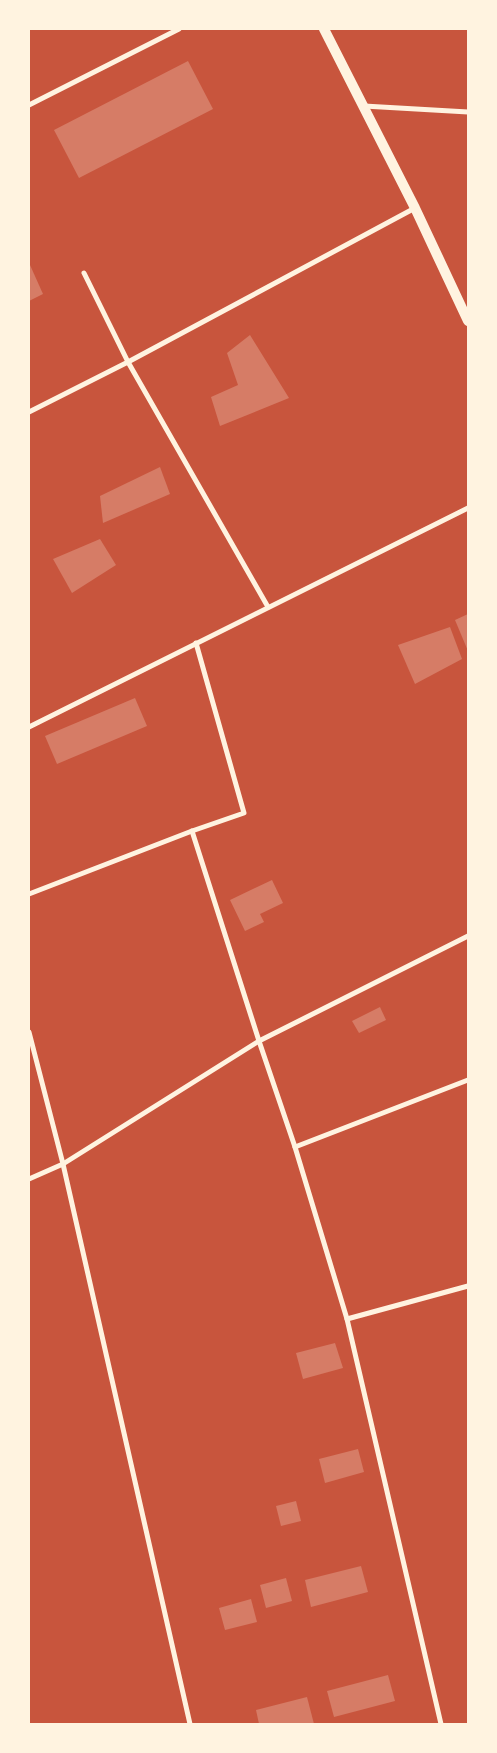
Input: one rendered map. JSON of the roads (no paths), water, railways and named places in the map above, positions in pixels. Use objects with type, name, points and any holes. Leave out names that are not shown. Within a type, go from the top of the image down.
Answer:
[{"type":"main road","points":[[324,29],[415,208],[468,321]]},
{"type":"street","points":[[29,105],[179,29]]},
{"type":"street","points":[[364,106],[468,112]]},
{"type":"street","points":[[29,412],[128,362],[415,208]]},
{"type":"street","points":[[84,274],[128,362],[268,607]]},
{"type":"street","points":[[29,727],[468,508]]},
{"type":"street","points":[[29,894],[244,813],[196,643]]},
{"type":"street","points":[[192,831],[258,1041],[295,1147],[346,1319],[441,1724]]},
{"type":"street","points":[[29,1179],[63,1164],[258,1041],[468,936]]},
{"type":"street","points":[[29,1032],[63,1164],[190,1724]]},
{"type":"street","points":[[295,1147],[468,1080]]},
{"type":"street","points":[[346,1319],[468,1286]]}]
